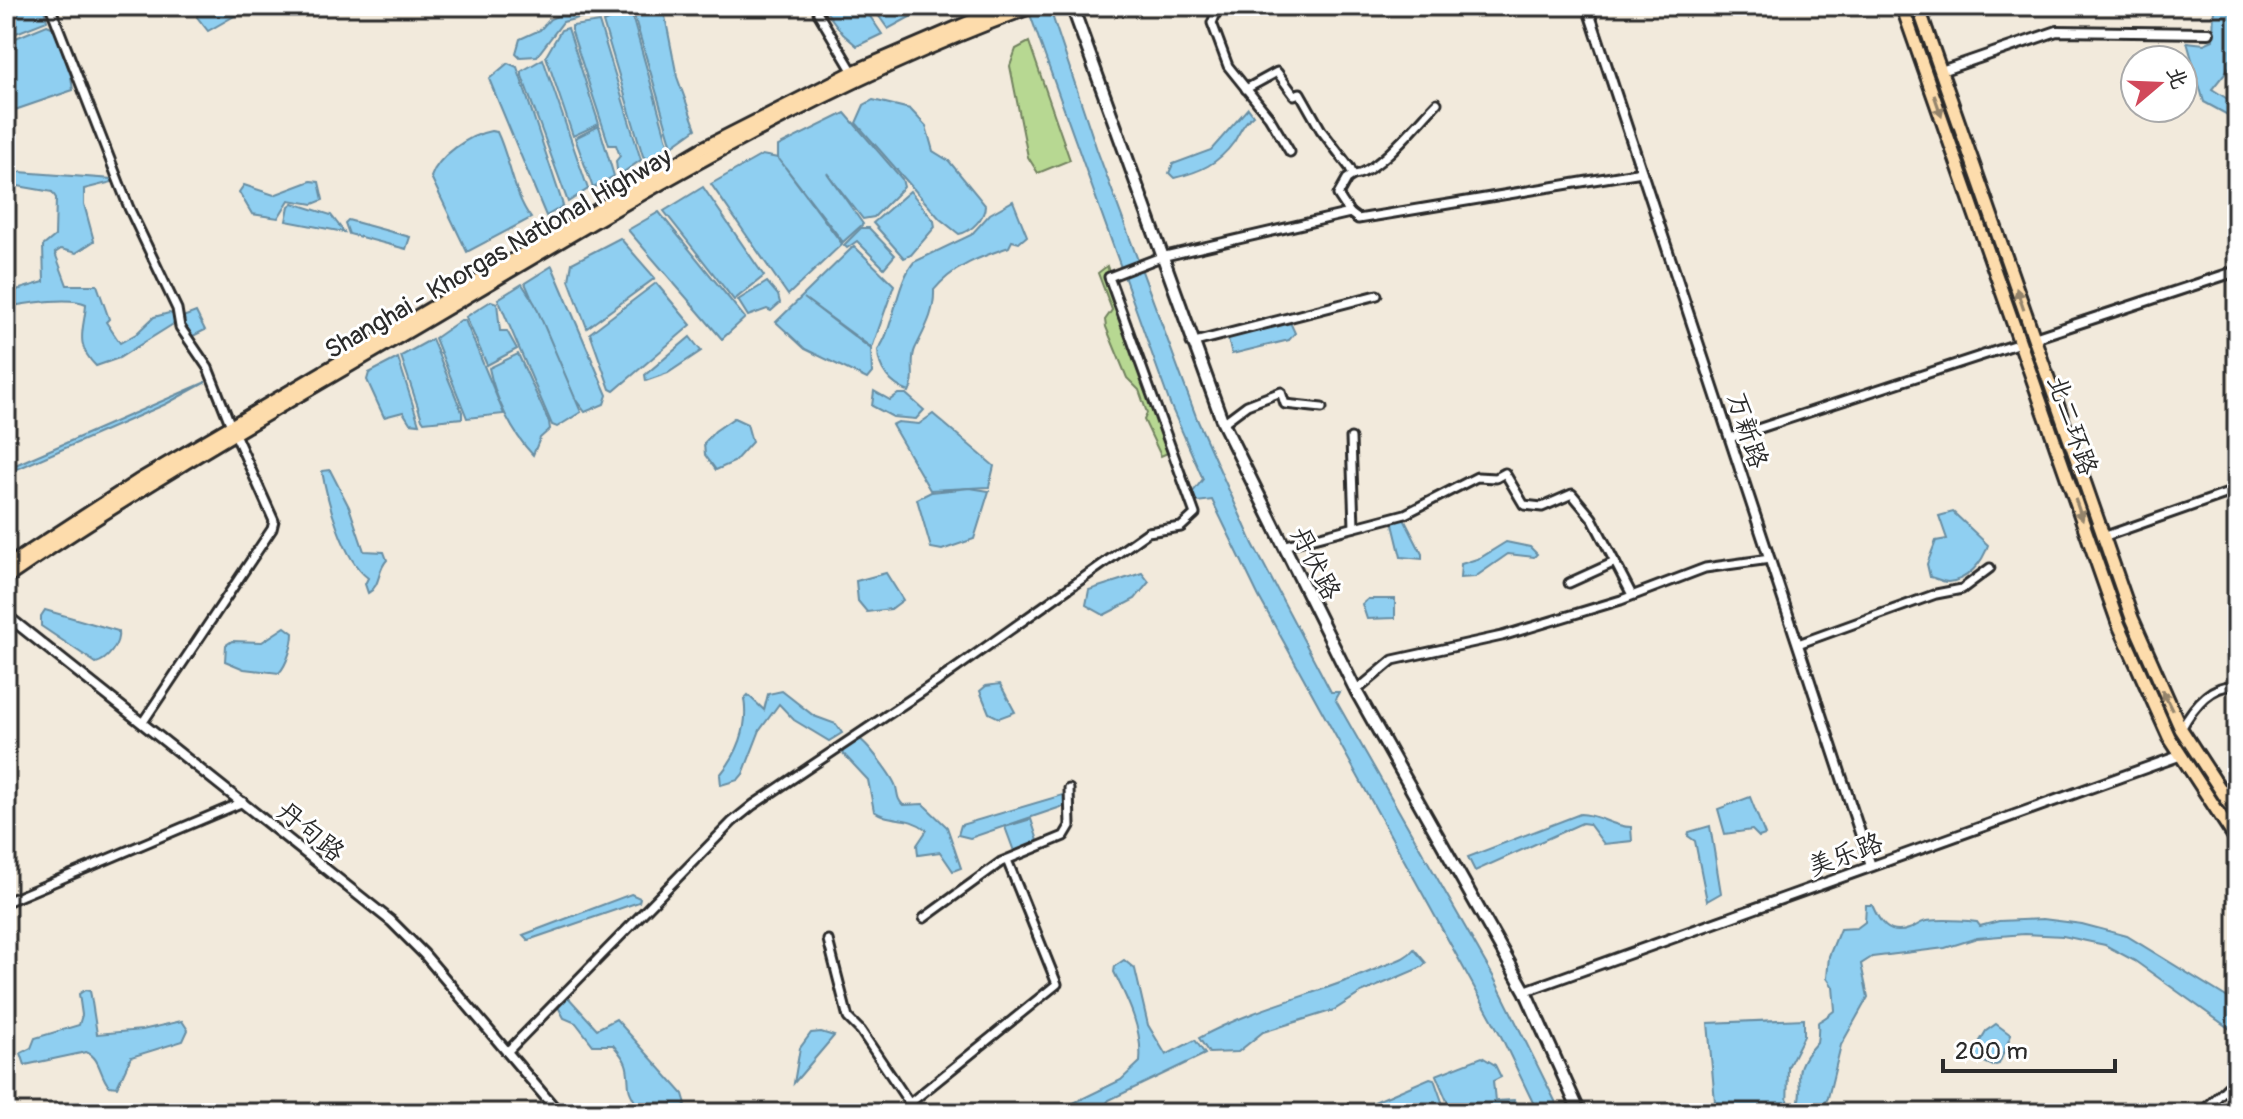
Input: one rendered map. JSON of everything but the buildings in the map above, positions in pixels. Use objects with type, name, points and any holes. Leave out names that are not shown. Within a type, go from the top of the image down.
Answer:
[{"type":"main road","name":"Shanghai - Khorgas National Highway","points":[[6,567],[689,156],[853,72],[1007,6]]},
{"type":"main road","name":"丹伏路","points":[[1072,6],[1158,258],[1223,423],[1356,691],[1525,991],[1580,1113]]},
{"type":"main road","name":"北二环路","points":[[1902,6],[2139,677],[2179,756],[2237,841]]},
{"type":"main road","name":"北二环路","points":[[1918,6],[2142,644],[2181,729],[2237,815]]},
{"type":"main road","name":"Shanghai - Khorgas National Highway","points":[[6,578],[233,430],[705,157],[894,63],[1028,8]]},
{"type":"main road","points":[[1927,76],[1941,71]]},
{"type":"main road","points":[[2021,343],[2034,338]]},
{"type":"main road","points":[[2089,542],[2103,537]]},
{"type":"main road","points":[[2179,756],[2192,748]]},
{"type":"street","points":[[50,6],[129,208],[177,309],[180,327],[208,368],[274,521],[272,529],[143,722]]},
{"type":"street","points":[[1219,6],[1212,23],[1228,66],[1269,117],[1290,152]]},
{"type":"street","name":"万新路","points":[[1587,6],[1871,866]]},
{"type":"street","points":[[818,13],[853,72]]},
{"type":"street","points":[[1941,71],[2057,31],[2209,33]]},
{"type":"street","points":[[1246,89],[1277,72],[1294,95],[1300,93],[1353,175]]},
{"type":"street","points":[[1437,103],[1400,139],[1388,157],[1347,179],[1338,195],[1358,219],[1642,172]]},
{"type":"street","points":[[507,1052],[732,822],[753,805],[952,671],[1148,532],[1181,527],[1195,514],[1109,277],[1158,258],[1350,213]]},
{"type":"street","points":[[2034,338],[2237,271]]},
{"type":"street","points":[[1191,343],[1377,295]]},
{"type":"street","points":[[1730,438],[2021,343]]},
{"type":"street","points":[[1223,423],[1247,405],[1281,392],[1285,404],[1322,408]]},
{"type":"street","points":[[1351,438],[1354,527]]},
{"type":"street","points":[[1283,546],[1420,509],[1477,477],[1496,478],[1505,473],[1524,505],[1542,507],[1572,494],[1592,518],[1632,595]]},
{"type":"street","points":[[2103,537],[2237,490]]},
{"type":"street","points":[[1356,691],[1393,660],[1502,636],[1632,595],[1705,568],[1770,559]]},
{"type":"street","points":[[1569,583],[1615,562]]},
{"type":"street","points":[[1798,644],[1936,594],[1962,589],[1990,568]]},
{"type":"street","name":"丹句路","points":[[6,615],[391,921],[424,954],[559,1113]]},
{"type":"street","points":[[2181,729],[2188,716],[2216,688],[2223,684],[2237,686]]},
{"type":"street","name":"美乐路","points":[[1525,991],[2179,756]]},
{"type":"street","points":[[924,918],[956,892],[1007,860],[1064,836],[1070,826],[1069,789]]},
{"type":"street","points":[[6,902],[243,802]]},
{"type":"street","points":[[910,1103],[1057,984],[1007,860]]},
{"type":"street","points":[[828,940],[848,1018],[916,1113]]},
{"type":"street","points":[[2201,1113],[2228,1087]]},
{"type":"green space","points":[[1029,42],[1070,160],[1038,173],[1028,157],[1010,66],[1016,49]]},
{"type":"green space","points":[[1107,266],[1172,451],[1161,456],[1144,420],[1147,413],[1139,390],[1127,378],[1106,327],[1105,320],[1112,310],[1098,273]]},
{"type":"water","points":[[6,6],[43,6],[47,21],[6,37]]},
{"type":"water","points":[[209,6],[234,6],[236,15],[208,31],[197,17],[198,10]]},
{"type":"water","points":[[581,6],[626,6],[563,22],[537,56],[520,57],[516,53],[520,39],[540,30],[550,19]]},
{"type":"water","points":[[639,6],[663,6],[677,77],[696,129],[672,146],[633,12]]},
{"type":"water","points":[[822,6],[863,6],[882,34],[857,46],[843,34]]},
{"type":"water","points":[[886,6],[930,6],[888,29],[876,12]]},
{"type":"water","points":[[1027,6],[1049,6],[1097,150],[1197,419],[1253,544],[1331,692],[1339,692],[1335,699],[1493,976],[1561,1113],[1538,1113],[1500,1034],[1259,597],[1212,500],[1197,502],[1192,493],[1203,479],[1170,404]]},
{"type":"water","points":[[2214,6],[2233,6],[2237,58],[2212,89],[2237,105],[2237,120],[2204,102],[2199,84],[2199,44],[2187,42],[2204,44],[2213,40]]},
{"type":"water","points":[[626,12],[632,16],[669,148],[647,160],[643,156],[603,22]]},
{"type":"water","points":[[599,22],[641,160],[622,173],[617,170],[616,161],[620,156],[616,145],[609,145],[572,32],[572,26]]},
{"type":"water","points":[[47,25],[54,28],[73,90],[6,113],[6,42]]},
{"type":"water","points":[[568,28],[599,124],[573,136],[546,56],[561,30]]},
{"type":"water","points":[[543,59],[588,189],[568,202],[522,76],[522,71]]},
{"type":"water","points":[[508,63],[517,67],[563,206],[546,216],[489,79]]},
{"type":"water","points":[[873,100],[910,109],[926,126],[933,151],[949,161],[985,205],[980,219],[964,233],[959,234],[940,219],[856,123],[864,105]]},
{"type":"water","points":[[1248,108],[1253,115],[1222,156],[1192,173],[1174,178],[1169,173],[1173,164],[1211,150]]},
{"type":"water","points":[[845,113],[902,179],[904,187],[874,217],[863,219],[827,173],[863,224],[843,242],[779,159],[842,244],[788,295],[711,184],[762,155],[778,158],[778,146]]},
{"type":"water","points":[[599,126],[614,176],[593,188],[575,138]]},
{"type":"water","points":[[491,131],[497,132],[520,198],[531,218],[467,252],[431,177],[440,162],[455,148]]},
{"type":"water","points":[[6,171],[112,179],[112,182],[84,189],[84,204],[94,241],[76,253],[61,249],[55,253],[67,285],[97,285],[109,319],[106,322],[120,343],[136,334],[154,317],[169,313],[183,317],[196,312],[205,330],[191,337],[182,324],[175,323],[119,358],[96,366],[82,343],[86,304],[58,301],[6,307],[6,293],[44,282],[43,246],[55,236],[56,198],[52,192],[6,184]]},
{"type":"water","points":[[311,181],[319,182],[323,200],[313,204],[289,200],[278,218],[252,214],[239,192],[244,185],[274,195]]},
{"type":"water","points":[[703,187],[764,276],[734,300],[664,211]]},
{"type":"water","points":[[910,191],[934,221],[935,227],[911,255],[904,258],[873,223]]},
{"type":"water","points":[[1013,201],[1027,236],[1019,243],[1012,241],[1009,247],[959,268],[934,290],[931,314],[913,354],[911,387],[909,392],[902,389],[883,370],[878,350],[908,271],[914,262],[971,235],[990,214]]},
{"type":"water","points":[[293,203],[331,215],[344,232],[286,221],[289,206]]},
{"type":"water","points":[[659,212],[745,318],[722,339],[628,230]]},
{"type":"water","points":[[348,220],[410,237],[406,249],[349,234],[345,223]]},
{"type":"water","points":[[861,228],[869,228],[895,255],[884,268],[857,241],[847,248],[844,245]]},
{"type":"water","points":[[620,238],[655,278],[587,328],[569,280],[572,263]]},
{"type":"water","points":[[854,246],[894,285],[872,348],[804,298],[871,349],[872,373],[867,379],[805,349],[776,322]]},
{"type":"water","points":[[552,266],[607,395],[604,404],[585,412],[575,399],[525,283]]},
{"type":"water","points":[[767,282],[778,295],[780,303],[771,311],[767,309],[748,316],[738,300]]},
{"type":"water","points":[[656,283],[691,325],[614,391],[610,389],[590,333]]},
{"type":"water","points":[[522,284],[535,304],[581,412],[557,427],[552,425],[498,299]]},
{"type":"water","points":[[491,301],[497,303],[500,331],[507,331],[517,349],[487,365],[466,317]]},
{"type":"water","points":[[465,320],[504,414],[467,418],[435,338]]},
{"type":"water","points":[[1289,320],[1295,333],[1289,340],[1232,354],[1227,336]]},
{"type":"water","points":[[690,337],[701,351],[668,373],[646,381],[645,375]]},
{"type":"water","points":[[432,339],[462,418],[424,422],[422,419],[401,356]]},
{"type":"water","points":[[518,354],[549,422],[550,429],[540,438],[533,455],[505,414],[489,368]]},
{"type":"water","points":[[398,358],[419,424],[410,423],[403,412],[384,417],[367,380],[369,373]]},
{"type":"water","points":[[206,382],[166,404],[6,474],[6,469]]},
{"type":"water","points":[[874,391],[890,400],[898,394],[906,394],[924,410],[916,419],[893,417],[872,406]]},
{"type":"water","points":[[933,414],[994,466],[989,487],[930,490],[892,425],[898,422],[919,424]]},
{"type":"water","points":[[734,418],[747,424],[752,442],[734,462],[716,470],[705,455],[704,443]]},
{"type":"water","points":[[330,470],[349,507],[364,551],[384,552],[387,560],[375,586],[368,593],[365,584],[368,578],[351,558],[332,512],[322,471]]},
{"type":"water","points":[[970,488],[989,491],[974,539],[942,550],[931,548],[917,499],[931,492]]},
{"type":"water","points":[[1953,512],[1988,545],[1978,564],[1968,574],[1946,582],[1930,577],[1927,564],[1936,541],[1947,539],[1939,516]]},
{"type":"water","points":[[1403,517],[1422,559],[1401,557],[1392,520]]},
{"type":"water","points":[[1506,542],[1530,547],[1537,554],[1534,557],[1508,554],[1475,577],[1460,578],[1461,564],[1480,558]]},
{"type":"water","points":[[886,573],[903,600],[891,609],[867,612],[858,601],[856,581]]},
{"type":"water","points":[[1142,573],[1149,582],[1135,599],[1104,615],[1086,605],[1089,590]]},
{"type":"water","points":[[1368,599],[1395,599],[1395,618],[1367,619],[1362,604]]},
{"type":"water","points":[[45,610],[118,631],[115,646],[105,659],[96,663],[41,626],[41,616]]},
{"type":"water","points":[[285,627],[293,633],[293,638],[287,660],[279,673],[244,669],[225,661],[226,645],[232,641],[262,642]]},
{"type":"water","points":[[1000,684],[1015,712],[999,718],[989,713],[980,691],[986,686]]},
{"type":"water","points":[[782,691],[814,716],[836,724],[842,733],[829,741],[794,720],[779,704],[760,730],[743,774],[738,780],[721,785],[720,775],[732,759],[743,731],[744,699],[748,695],[764,710],[768,694]]},
{"type":"water","points":[[858,738],[873,752],[890,776],[903,805],[923,804],[947,827],[961,868],[953,871],[940,852],[918,855],[917,845],[927,830],[912,822],[886,817],[874,811],[868,780],[839,749]]},
{"type":"water","points":[[1066,794],[1067,805],[970,838],[958,835],[961,825]]},
{"type":"water","points":[[1750,797],[1765,835],[1759,837],[1752,830],[1725,834],[1718,809]]},
{"type":"water","points":[[1580,814],[1631,827],[1632,841],[1604,844],[1589,824],[1582,823],[1475,871],[1468,857]]},
{"type":"water","points":[[1031,819],[1039,844],[1015,854],[1005,827]]},
{"type":"water","points":[[1710,826],[1721,893],[1707,901],[1695,841],[1688,836],[1689,832]]},
{"type":"water","points":[[631,894],[640,898],[639,902],[528,940],[523,935]]},
{"type":"water","points":[[1866,905],[1872,905],[1881,922],[1895,931],[1933,920],[1977,922],[1980,926],[1999,921],[2043,919],[2082,924],[2127,936],[2228,998],[2237,1011],[2237,1034],[2135,961],[2105,945],[2063,936],[2024,934],[1977,938],[1945,948],[1872,957],[1861,964],[1868,997],[1841,1045],[1828,1098],[1820,1113],[1796,1113],[1800,1091],[1799,1070],[1817,1042],[1818,1022],[1835,1010],[1833,987],[1827,978],[1829,956],[1840,929],[1857,928],[1865,922]]},
{"type":"water","points":[[1414,949],[1426,963],[1422,967],[1361,993],[1334,1010],[1263,1032],[1238,1052],[1209,1053],[1199,1038],[1244,1017],[1396,961]]},
{"type":"water","points":[[1124,960],[1135,969],[1148,1025],[1166,1055],[1195,1040],[1205,1054],[1109,1100],[1106,1104],[1109,1113],[1053,1113],[1121,1080],[1140,1062],[1137,1027],[1114,972],[1115,966]]},
{"type":"water","points":[[90,991],[97,1034],[142,1030],[182,1021],[188,1030],[183,1041],[131,1057],[117,1087],[109,1086],[95,1058],[86,1052],[25,1065],[21,1053],[31,1048],[35,1038],[79,1025],[82,1015],[79,994]]},
{"type":"water","points":[[567,996],[597,1029],[616,1019],[683,1094],[686,1104],[676,1113],[641,1113],[630,1091],[627,1066],[613,1045],[593,1045],[576,1023],[564,1018],[557,1005]]},
{"type":"water","points":[[1804,1019],[1804,1036],[1788,1067],[1787,1113],[1716,1113],[1708,1023]]},
{"type":"water","points":[[1996,1024],[2011,1035],[1999,1064],[1993,1066],[1971,1056],[1986,1031]]},
{"type":"water","points":[[811,1033],[834,1036],[794,1083],[800,1048]]},
{"type":"water","points":[[1482,1057],[1495,1065],[1501,1077],[1493,1081],[1495,1101],[1514,1100],[1520,1113],[1452,1113],[1436,1075]]},
{"type":"water","points":[[1434,1079],[1446,1113],[1373,1113],[1372,1103]]}]
